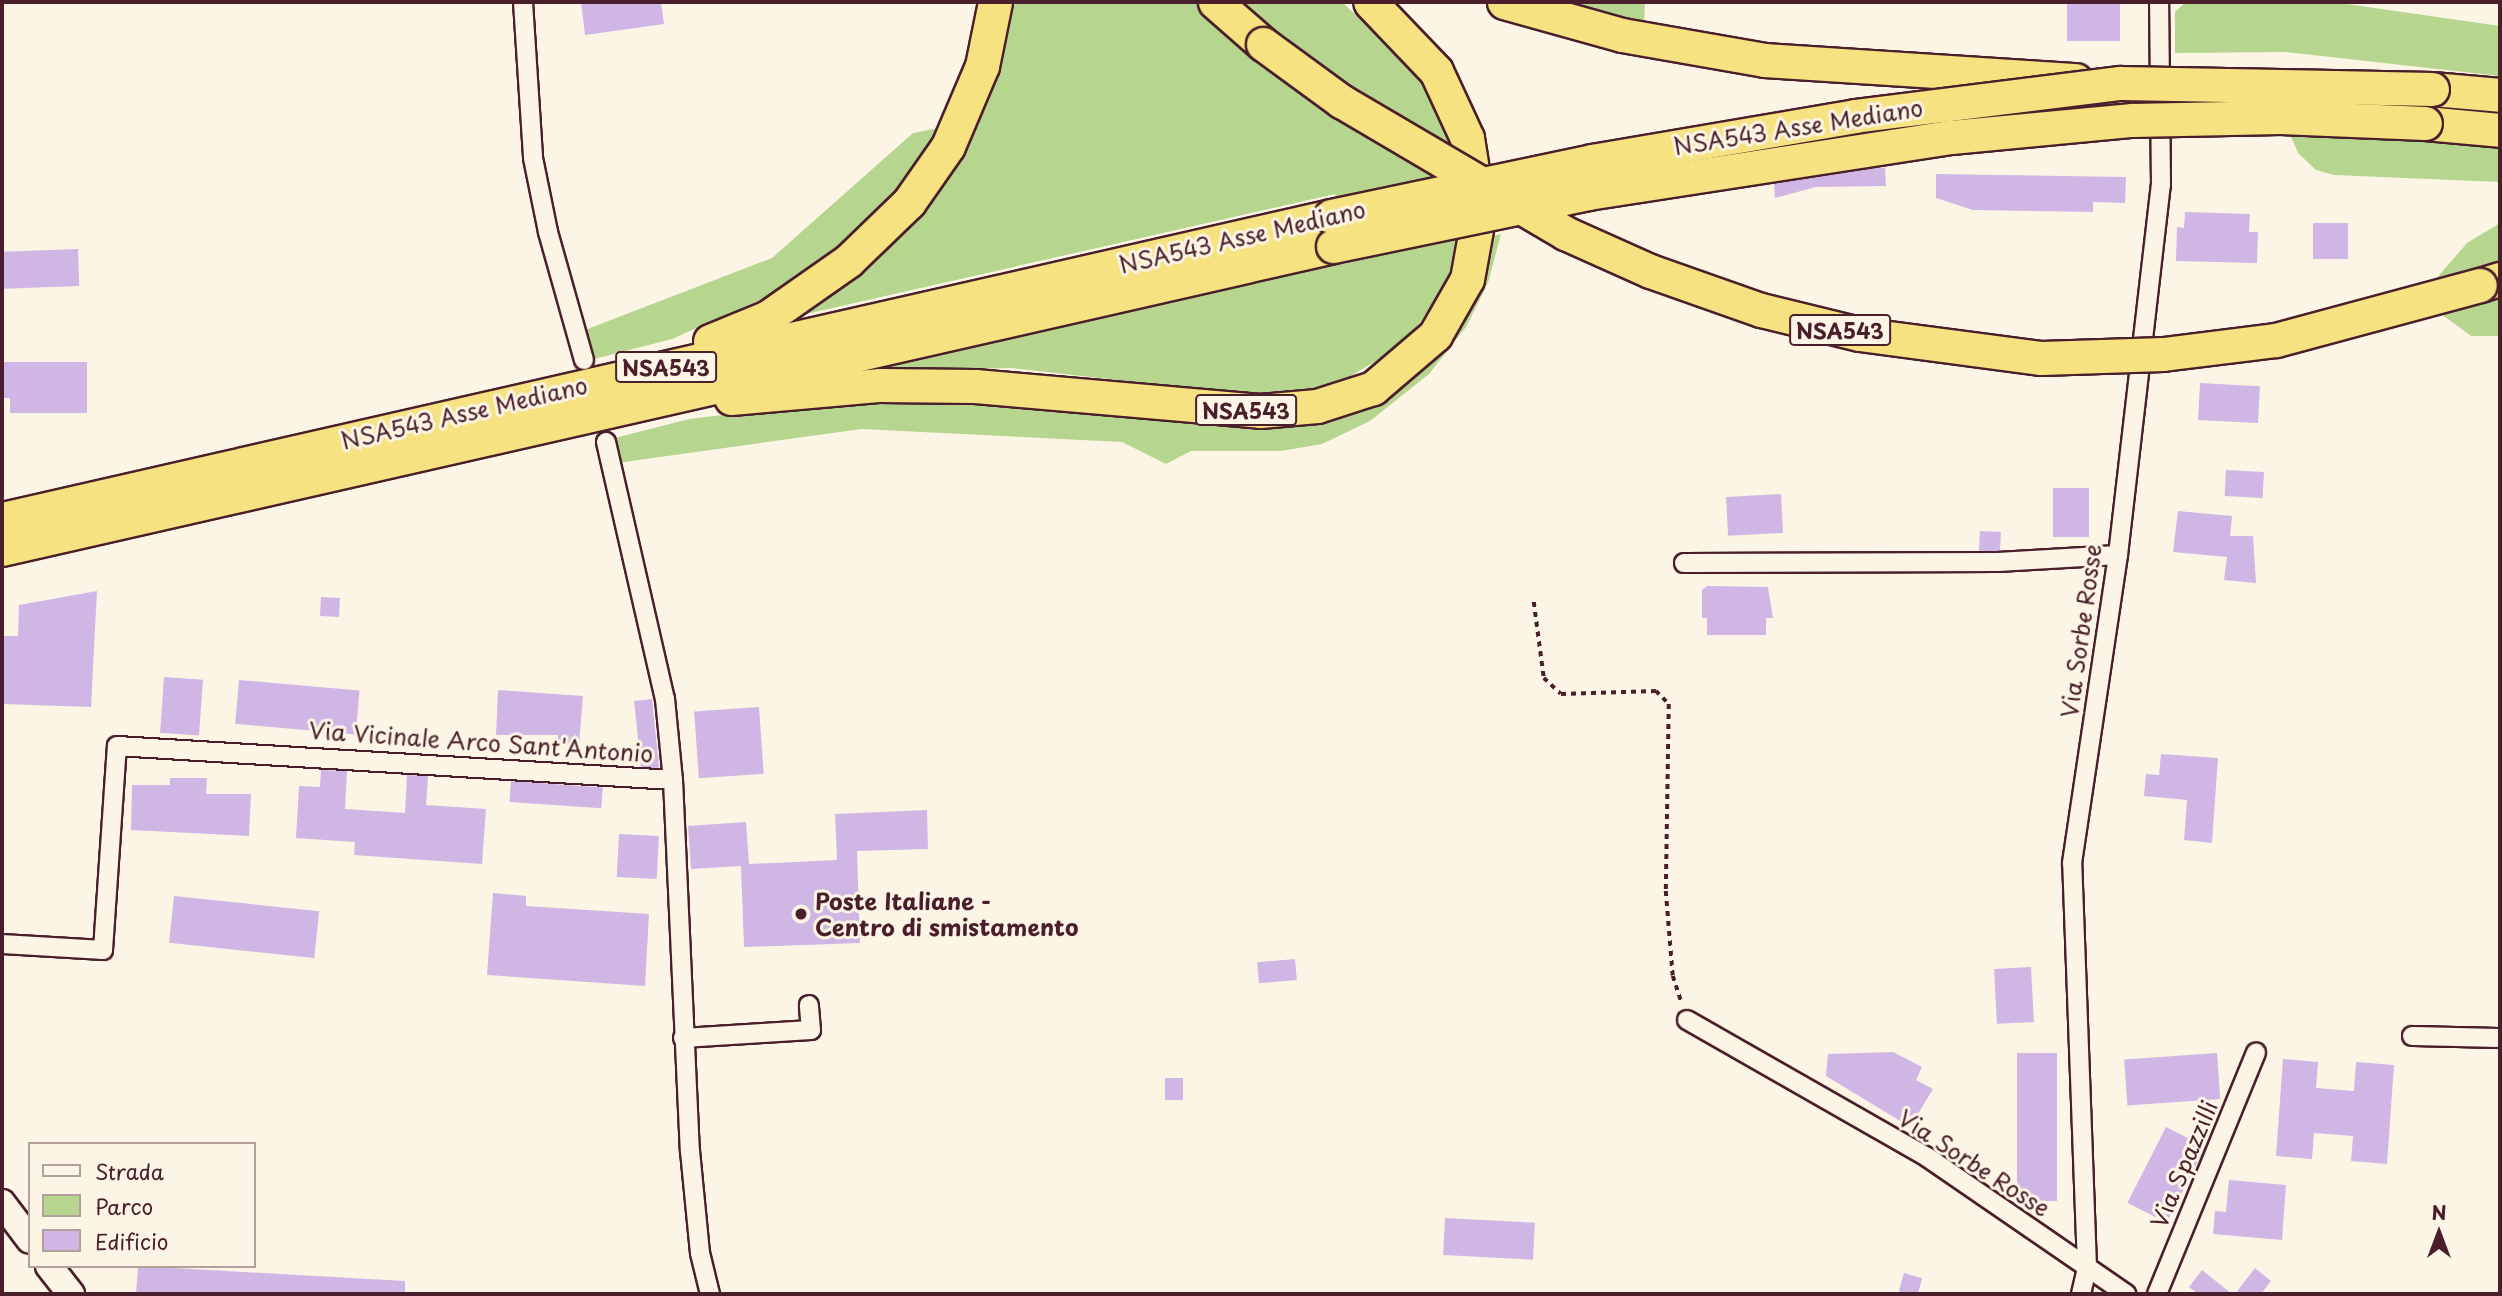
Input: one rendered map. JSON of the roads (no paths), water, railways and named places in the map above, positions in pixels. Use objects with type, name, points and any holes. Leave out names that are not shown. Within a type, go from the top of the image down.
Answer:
[{"type":"highway","name":"NSA543","points":[[634,374],[768,317],[848,261],[909,202],[948,146],[982,66],[995,2]]},
{"type":"highway","name":"NSA543","points":[[1215,2],[1342,102],[1565,233],[1650,271],[1761,310],[1859,334],[2041,358],[2163,354],[2276,340],[2490,282]]},
{"type":"highway","name":"NSA543","points":[[659,401],[880,385],[975,386],[1260,411],[1317,406],[1373,388],[1435,335],[1467,279],[1479,213],[1467,138],[1436,71],[1370,2]]},
{"type":"highway","name":"NSA543","points":[[1504,2],[1622,34],[1765,60],[2120,83]]},
{"type":"highway","name":"NSA543 Asse Mediano","points":[[2,549],[659,401],[1332,231],[1592,161],[1854,116],[2120,83],[2432,89],[2500,95]]},
{"type":"highway","name":"NSA543 Asse Mediano","points":[[2,519],[634,374],[1332,231],[1951,137],[2132,120],[2280,117],[2425,123],[2500,130]]},
{"type":"street","points":[[523,2],[533,158],[548,232],[584,360]]},
{"type":"street","name":"Via Sorbe Rosse","points":[[2081,1294],[2087,1267],[2072,863],[2118,555],[2161,185],[2159,2]]},
{"type":"street","points":[[606,442],[663,685],[673,780]]},
{"type":"street","points":[[1684,564],[1998,562],[2118,555]]},
{"type":"street","name":"Via Vicinale Arco Sant'Antonio","points":[[2,944],[103,950],[117,746],[673,780],[683,1038],[700,1252],[710,1294]]},
{"type":"street","points":[[683,1038],[811,1030],[809,1005]]},
{"type":"street","name":"Via Sorbe Rosse","points":[[1687,1020],[1927,1157],[2126,1294]]},
{"type":"street","points":[[2412,1036],[2500,1038]]},
{"type":"street","name":"Via Spazzilli","points":[[2157,1294],[2256,1053]]},
{"type":"street","points":[[2,1203],[28,1237]]},
{"type":"street","points":[[51,1268],[71,1294]]},
{"type":"place","name":"Poste Italiane - Centro di smistamento","points":[[801,914]]}]
